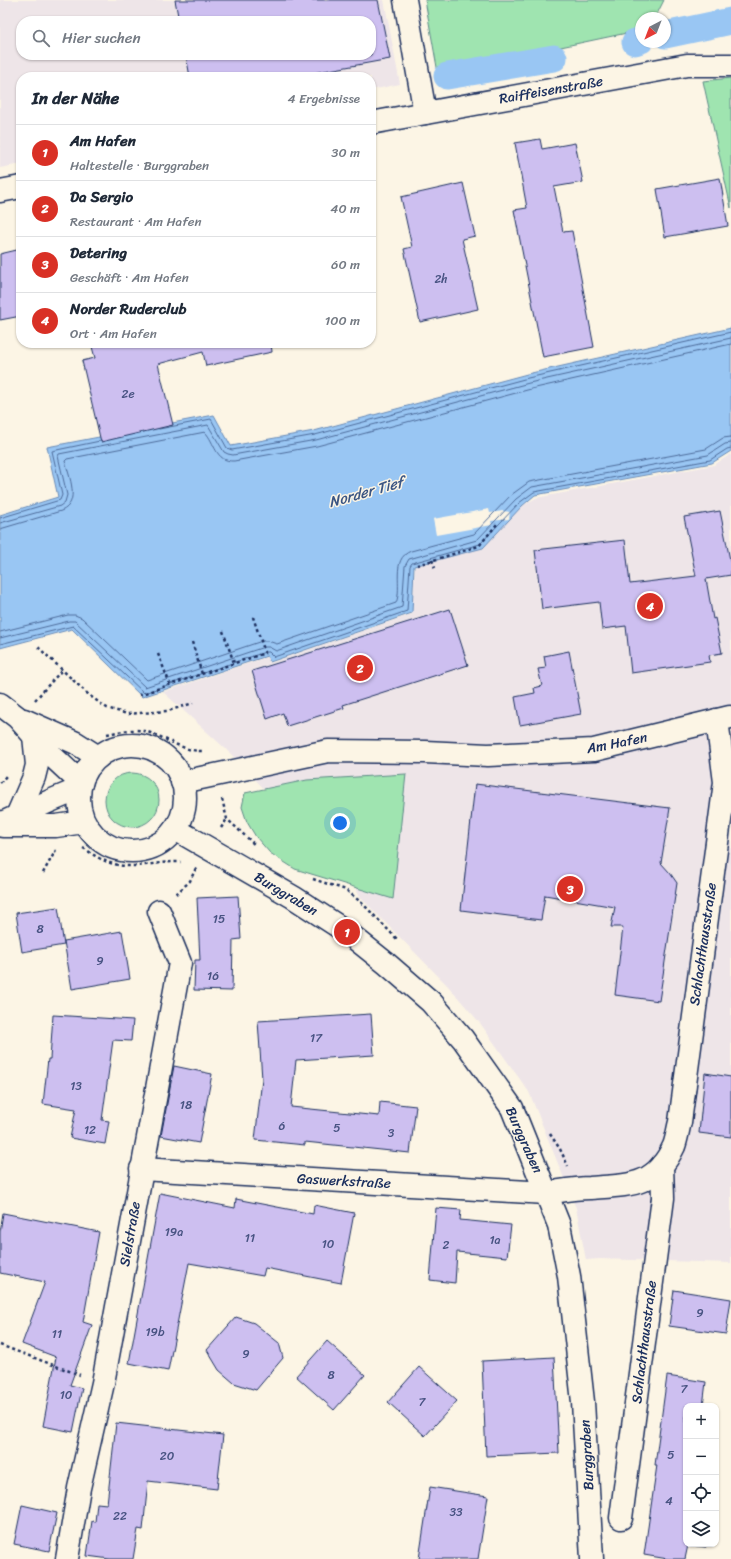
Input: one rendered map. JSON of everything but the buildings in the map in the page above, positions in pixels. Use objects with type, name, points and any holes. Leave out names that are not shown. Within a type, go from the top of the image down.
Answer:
[{"type":"street","points":[[405,0],[425,113]]},
{"type":"street","name":"Raiffeisenstraße","points":[[376,122],[687,65],[731,64]]},
{"type":"street","points":[[0,191],[16,188]]},
{"type":"street","points":[[8,711],[34,736],[80,786]]},
{"type":"street","points":[[8,711],[76,743],[98,758]]},
{"type":"street","name":"Am Hafen","points":[[182,782],[328,751],[425,752],[488,755],[594,750],[724,718]]},
{"type":"street","name":"Schlachthausstraße","points":[[547,1193],[577,1188],[629,1185],[646,1179],[662,1165],[674,1145],[680,1122],[725,782],[724,718]]},
{"type":"street","points":[[6,822],[34,777],[37,765],[34,736]]},
{"type":"street","points":[[136,745],[156,751],[172,764],[182,782],[185,800],[182,815],[175,829],[170,835],[153,847],[134,851],[114,848],[97,838],[84,822],[79,806],[80,786],[87,769],[98,758],[116,748],[136,745]]},
{"type":"street","points":[[6,822],[80,786]]},
{"type":"street","points":[[6,822],[56,826],[84,822]]},
{"type":"street","name":"Burggraben","points":[[175,829],[293,897],[335,924],[387,964],[431,1002],[463,1039],[512,1108],[559,1225],[569,1276],[584,1402],[592,1559]]},
{"type":"street","name":"Sielstraße","points":[[67,1559],[79,1488],[103,1383],[141,1169],[180,964],[159,911]]},
{"type":"street","name":"Schlachthausstraße","points":[[621,1518],[663,1198],[662,1165]]},
{"type":"street","name":"Gaswerkstraße","points":[[141,1169],[547,1193]]},
{"type":"path","points":[[417,565],[479,546],[497,524]]},
{"type":"path","points":[[432,560],[435,568]]},
{"type":"path","points":[[139,695],[265,653],[252,614]]},
{"type":"path","points":[[224,631],[234,663]]},
{"type":"path","points":[[192,642],[202,674]]},
{"type":"path","points":[[38,647],[62,670],[107,708],[127,714],[168,711],[193,703]]},
{"type":"path","points":[[158,654],[170,684]]},
{"type":"path","points":[[35,700],[62,670]]},
{"type":"path","points":[[76,743],[84,731],[96,735],[126,730],[144,731],[196,751],[212,751],[216,775],[227,819]]},
{"type":"path","points":[[43,873],[55,853],[57,840],[56,826]]},
{"type":"path","points":[[78,844],[98,858],[122,866],[136,867],[166,861],[184,862]]},
{"type":"path","points":[[159,911],[190,881],[196,867],[190,864]]},
{"type":"path","points":[[0,1345],[103,1383]]},
{"type":"shaded area","points":[[0,0],[384,0],[400,84],[376,89],[376,72],[16,72],[16,165],[0,168]]},
{"type":"shaded area","points":[[731,454],[731,1263],[600,1259],[586,1260],[576,1208],[529,1092],[480,1023],[448,986],[360,897],[351,880],[228,751],[163,692],[267,657],[270,663],[412,614],[415,566],[483,548],[522,506],[536,498],[714,465]]},
{"type":"green space","points":[[425,0],[664,0],[658,12],[635,12],[635,31],[438,73]]},
{"type":"green space","points":[[731,78],[731,208],[703,81]]},
{"type":"green space","points":[[127,773],[137,773],[151,781],[157,790],[159,800],[157,810],[151,819],[137,827],[127,827],[117,822],[110,815],[105,805],[105,795],[110,785],[117,778]]},
{"type":"green space","points":[[406,774],[393,899],[295,869],[270,853],[256,837],[247,822],[242,807],[245,793],[307,780]]},
{"type":"water","name":"Norder Tief","points":[[731,328],[731,451],[712,463],[535,495],[522,506],[483,548],[414,566],[412,613],[270,662],[267,656],[142,697],[72,629],[0,648],[0,515],[58,497],[47,447],[214,415],[231,446],[314,431],[527,374]]},
{"type":"pier","points":[[489,509],[490,513],[503,511],[510,512],[509,519],[491,521],[492,525],[436,535],[433,519]]},
{"type":"waterway","points":[[671,34],[731,21]]},
{"type":"waterway","points":[[447,76],[554,58]]},
{"type":"place","name":"Norder Ruderclub","points":[[650,606]]},
{"type":"place","name":"Da Sergio","points":[[360,668]]},
{"type":"place","name":"Detering","points":[[570,889]]},
{"type":"place","name":"Am Hafen","points":[[347,932]]}]
